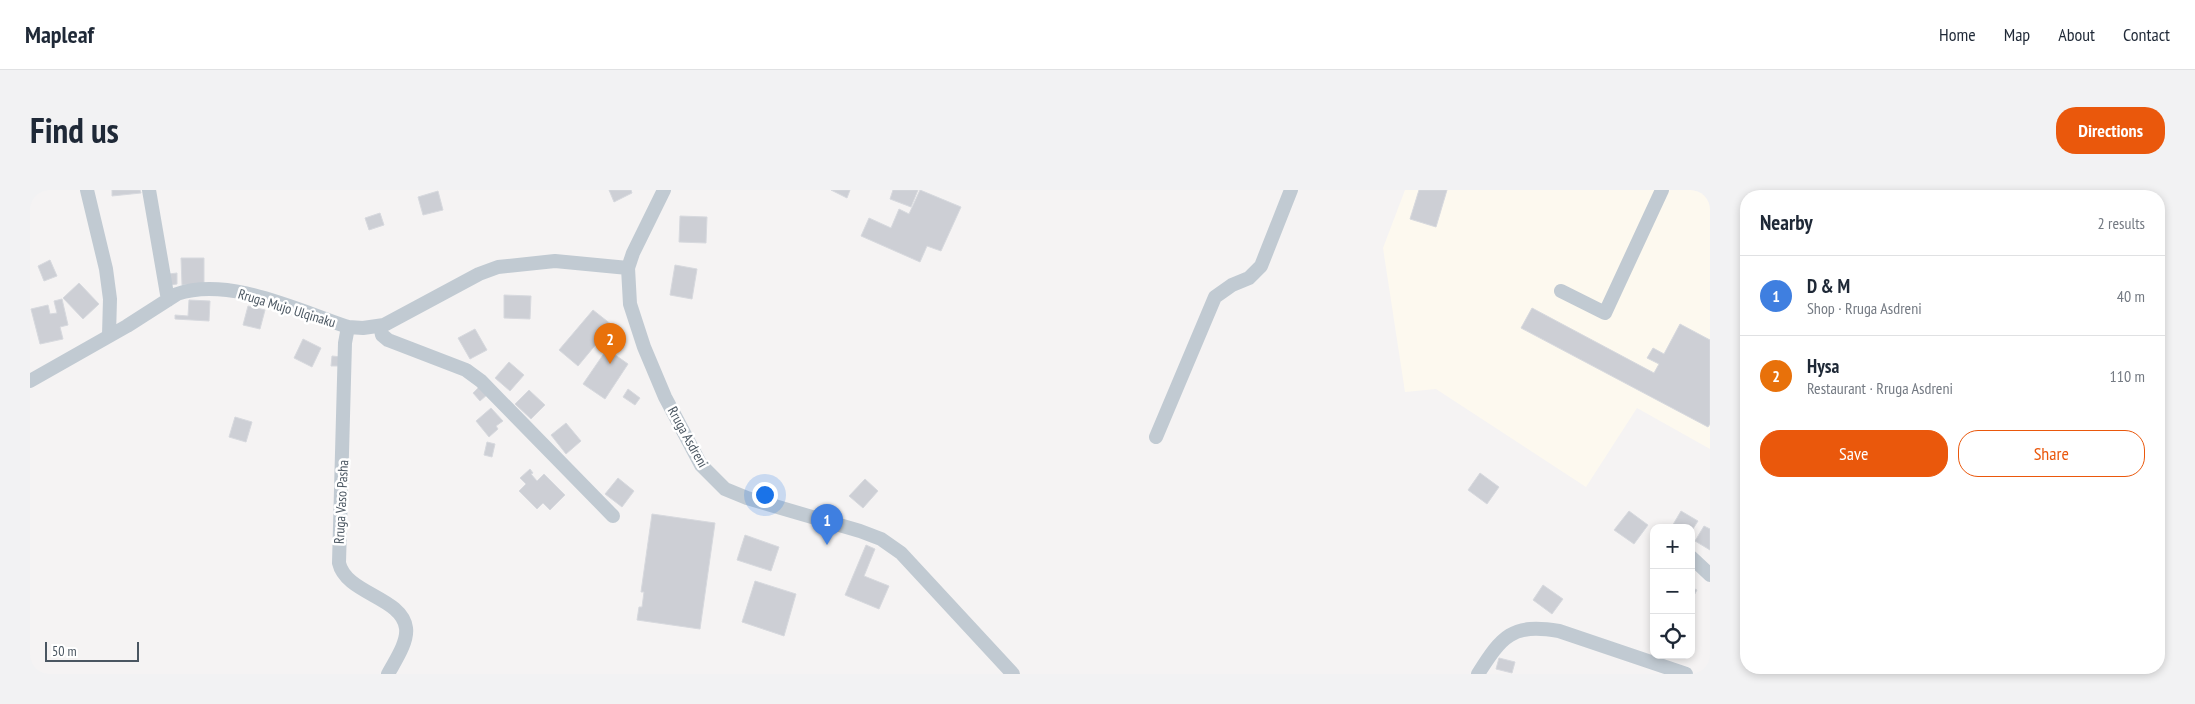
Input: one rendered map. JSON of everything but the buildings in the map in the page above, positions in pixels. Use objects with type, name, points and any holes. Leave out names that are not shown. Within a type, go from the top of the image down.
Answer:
[{"type":"street","points":[[87,190],[106,269],[110,299],[109,336]]},
{"type":"street","points":[[149,190],[168,300]]},
{"type":"street","name":"Rruga Asdreni","points":[[664,190],[644,228],[628,268],[630,304],[644,347],[677,423],[701,465],[725,489],[747,498],[860,531],[881,539],[901,553],[1013,674]]},
{"type":"street","points":[[1156,437],[1215,297],[1232,285],[1250,278],[1261,266],[1291,190]]},
{"type":"street","points":[[1561,291],[1605,313],[1662,190]]},
{"type":"street","points":[[348,327],[380,326],[479,274],[498,267],[555,261],[628,268]]},
{"type":"street","name":"Rruga Mujo Ulqinaku","points":[[30,381],[186,291],[234,291],[259,297],[348,327]]},
{"type":"street","points":[[380,326],[382,336],[388,340],[466,370],[487,386],[613,516]]},
{"type":"street","name":"Rruga Vaso Pasha","points":[[348,327],[345,343],[339,563],[344,576],[393,608],[404,620],[406,628],[405,639],[388,674]]},
{"type":"street","points":[[1695,561],[1710,575]]},
{"type":"street","points":[[1478,674],[1494,648],[1507,636],[1522,629],[1540,628],[1559,631],[1686,674]]},
{"type":"shaded area","points":[[1405,190],[1710,190],[1710,449],[1637,408],[1586,487],[1436,389],[1405,392],[1383,248]]},
{"type":"place","name":"Hysa","points":[[610,364]]},
{"type":"place","name":"D & M","points":[[827,545]]}]
